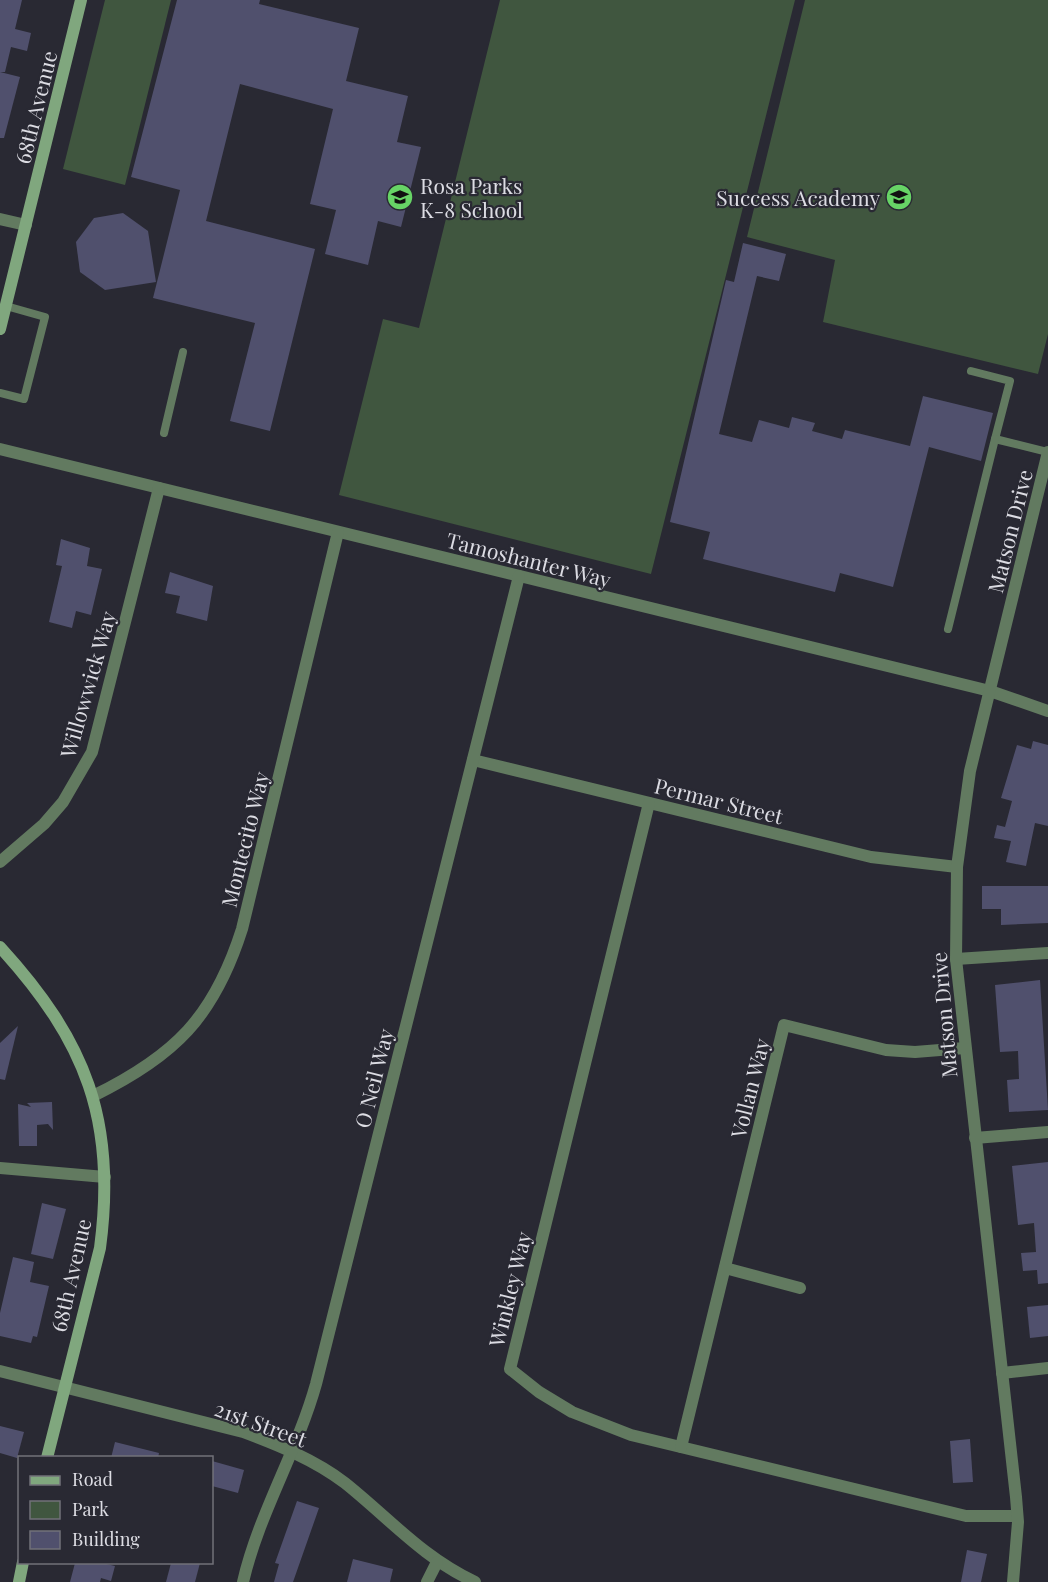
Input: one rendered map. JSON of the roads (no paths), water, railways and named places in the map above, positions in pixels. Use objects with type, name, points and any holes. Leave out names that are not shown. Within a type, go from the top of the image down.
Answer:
[{"type":"street","name":"68th Avenue","points":[[0,329],[81,0]]},
{"type":"street","points":[[0,219],[26,225]]},
{"type":"street","name":"Tamoshanter Way","points":[[0,449],[990,691],[1048,711]]},
{"type":"street","name":"Matson Drive","points":[[1013,1582],[1017,1516],[965,1048],[957,959],[957,867],[970,771],[1048,452]]},
{"type":"street","name":"Willowwick Way","points":[[0,862],[44,824],[63,802],[92,752],[159,488]]},
{"type":"street","name":"Montecito Way","points":[[93,1096],[134,1076],[161,1057],[185,1035],[219,989],[233,959],[338,532]]},
{"type":"street","name":"O Neil Way","points":[[243,1582],[260,1528],[307,1417],[519,576]]},
{"type":"street","name":"Permar Street","points":[[472,760],[871,857],[957,867]]},
{"type":"street","name":"Winkley Way","points":[[649,803],[510,1370],[539,1392],[572,1412],[621,1431],[966,1516],[1017,1516]]},
{"type":"street","name":"68th Avenue","points":[[0,947],[58,1018],[82,1065],[93,1096],[103,1142],[105,1177],[100,1248],[63,1386],[47,1456]]},
{"type":"street","points":[[957,959],[1048,953]]},
{"type":"street","name":"Vollan Way","points":[[681,1447],[784,1025],[886,1050],[915,1052],[965,1048]]},
{"type":"street","points":[[975,1138],[1048,1132]]},
{"type":"street","points":[[0,1168],[105,1177]]},
{"type":"street","points":[[725,1268],[801,1288]]},
{"type":"street","points":[[1002,1373],[1048,1368]]},
{"type":"street","name":"21st Street","points":[[0,1371],[243,1432],[291,1451],[344,1482],[437,1563],[475,1582]]},
{"type":"street","points":[[427,1582],[437,1563]]},
{"type":"street","points":[[18,1582],[23,1564]]},
{"type":"lane","points":[[0,393],[24,399],[45,317],[6,306]]},
{"type":"lane","points":[[164,433],[183,352]]},
{"type":"lane","points":[[948,629],[1010,381],[971,371]]},
{"type":"lane","points":[[995,439],[1048,452]]},
{"type":"place","name":"Rosa Parks K-8 School","points":[[400,197]]},
{"type":"place","name":"Success Academy","points":[[899,197]]}]
